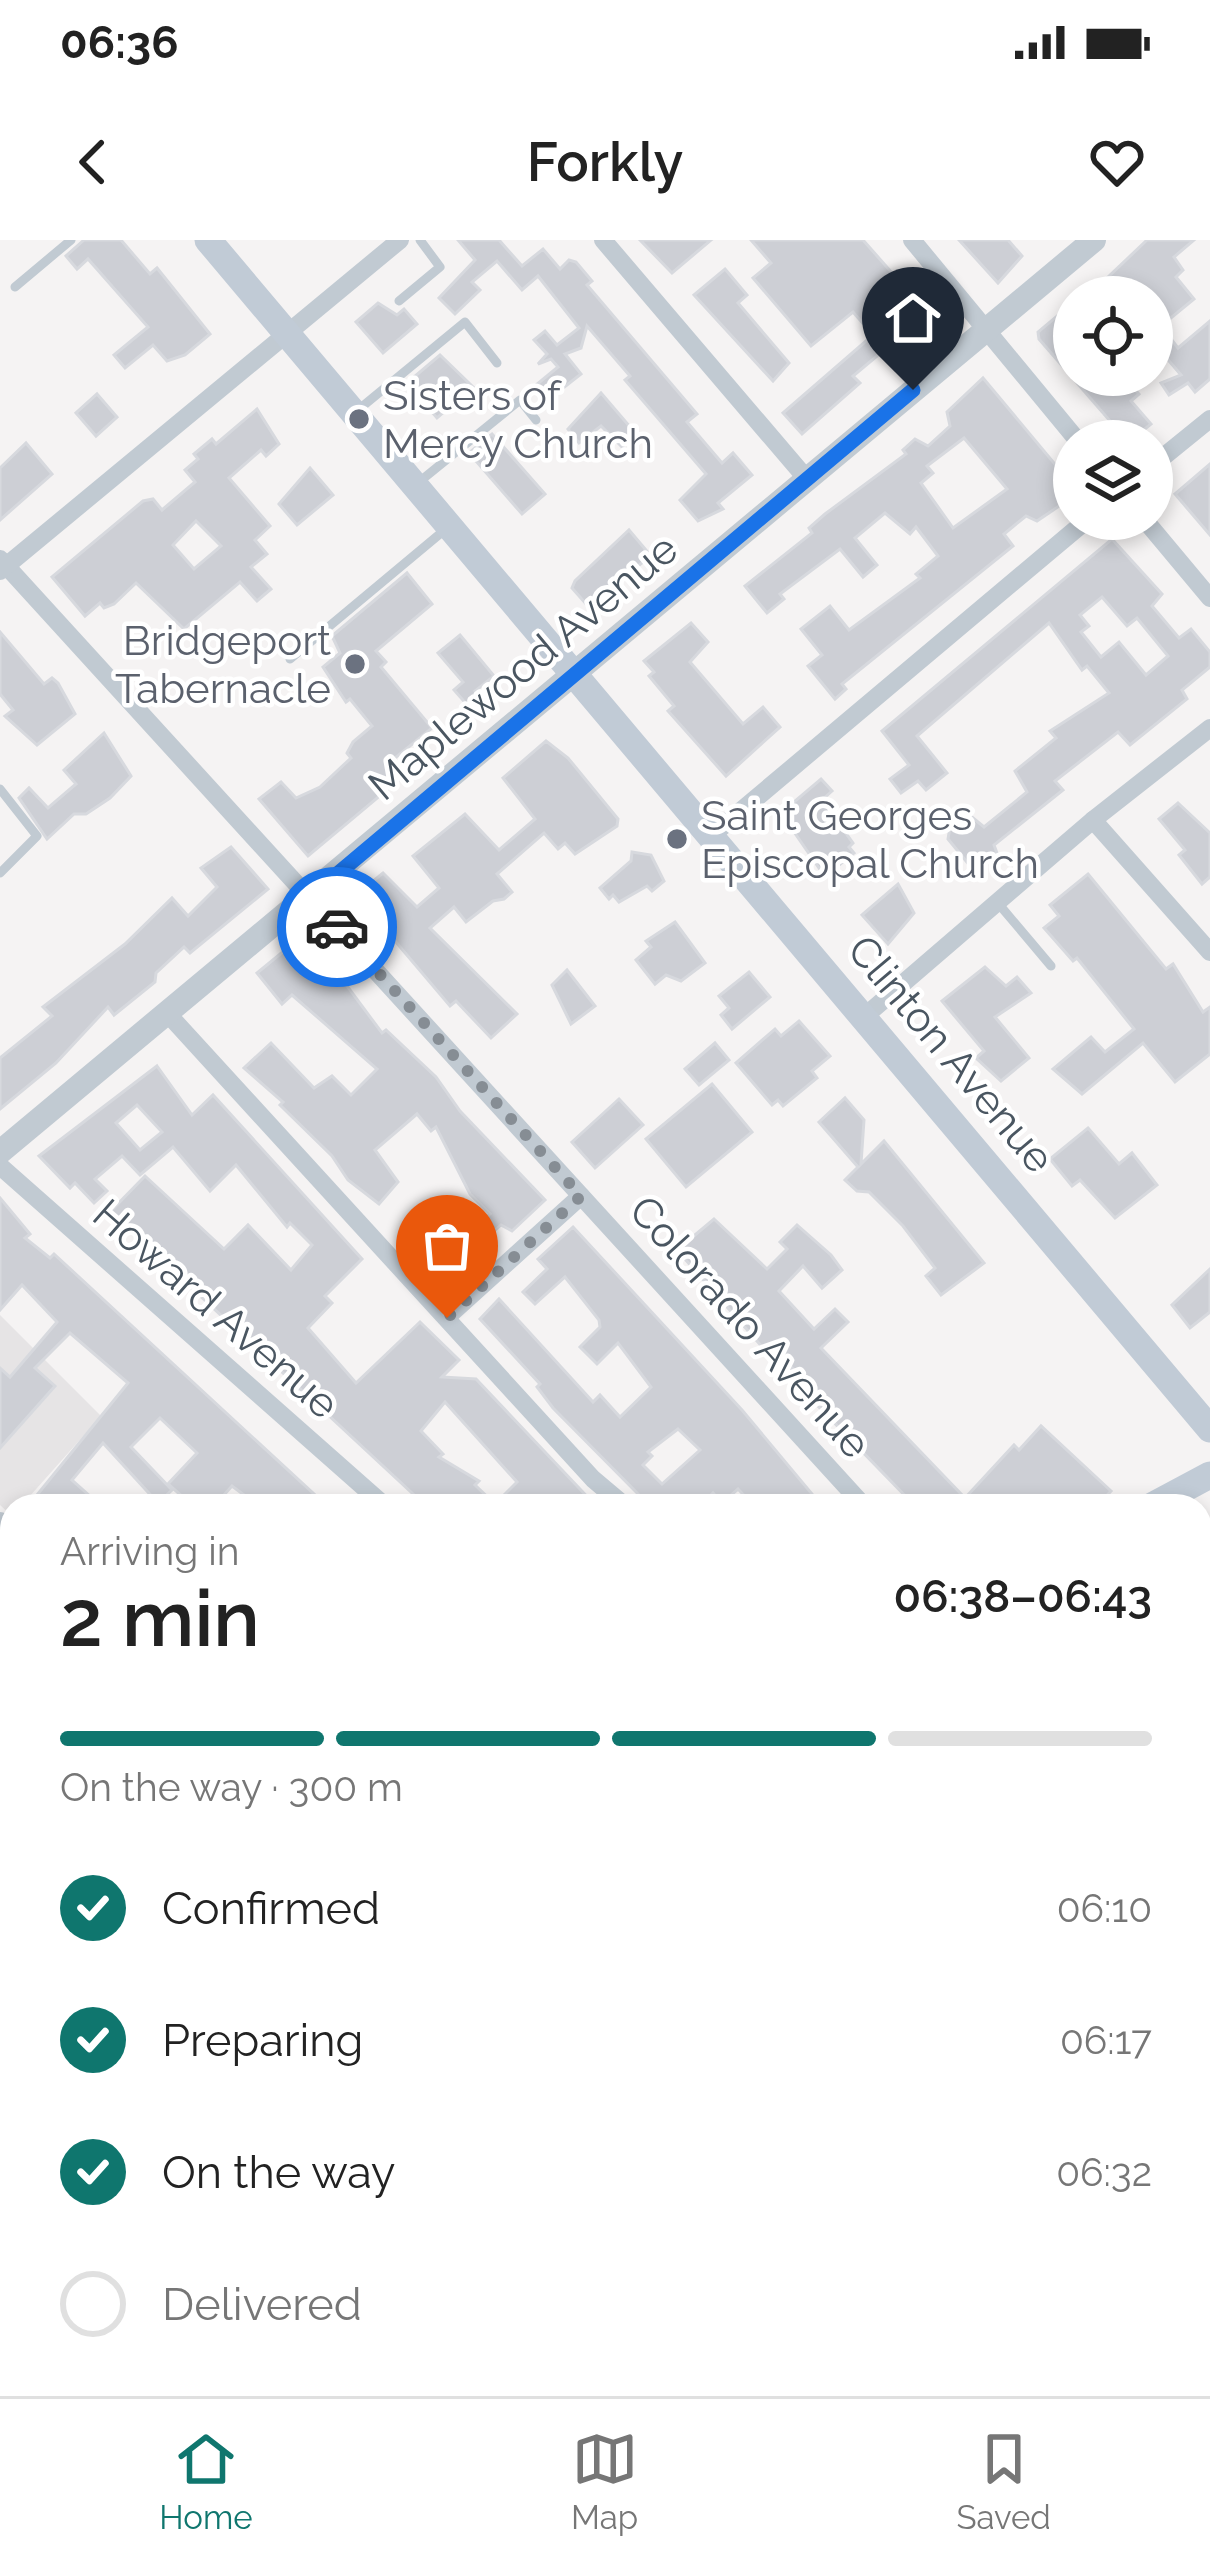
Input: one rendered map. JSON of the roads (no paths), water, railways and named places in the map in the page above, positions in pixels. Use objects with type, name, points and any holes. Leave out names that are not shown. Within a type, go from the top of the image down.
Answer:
[{"type":"main road","name":"Clinton Avenue","points":[[208,240],[1210,1429]]},
{"type":"street","points":[[2,565],[400,240]]},
{"type":"street","points":[[603,240],[806,478]]},
{"type":"street","points":[[912,240],[1060,420]]},
{"type":"street","name":"Maplewood Avenue","points":[[0,1152],[1094,240]]},
{"type":"street","points":[[1173,449],[1210,419]]},
{"type":"street","points":[[712,836],[1063,540]]},
{"type":"street","points":[[1162,540],[1210,598]]},
{"type":"street","name":"Colorado Avenue","points":[[2,565],[853,1494]]},
{"type":"street","points":[[865,1016],[1093,820],[1210,728]]},
{"type":"street","points":[[1093,820],[1210,952]]},
{"type":"street","points":[[167,1013],[611,1494]]},
{"type":"street","name":"Howard Avenue","points":[[0,1166],[371,1494]]},
{"type":"street","points":[[447,1318],[581,1196]]},
{"type":"lane","points":[[15,286],[71,240]]},
{"type":"lane","points":[[399,301],[440,267],[419,240]]},
{"type":"lane","points":[[354,413],[464,322],[497,363]]},
{"type":"lane","points":[[415,485],[520,400],[536,420]]},
{"type":"lane","points":[[290,659],[449,526]]},
{"type":"lane","points":[[0,789],[37,842],[0,873]]},
{"type":"lane","points":[[997,902],[1051,966]]},
{"type":"place","name":"Sisters of Mercy Church","points":[[359,419]]},
{"type":"place","name":"Bridgeport Tabernacle","points":[[355,664]]},
{"type":"place","name":"Saint Georges Episcopal Church","points":[[677,839]]}]
